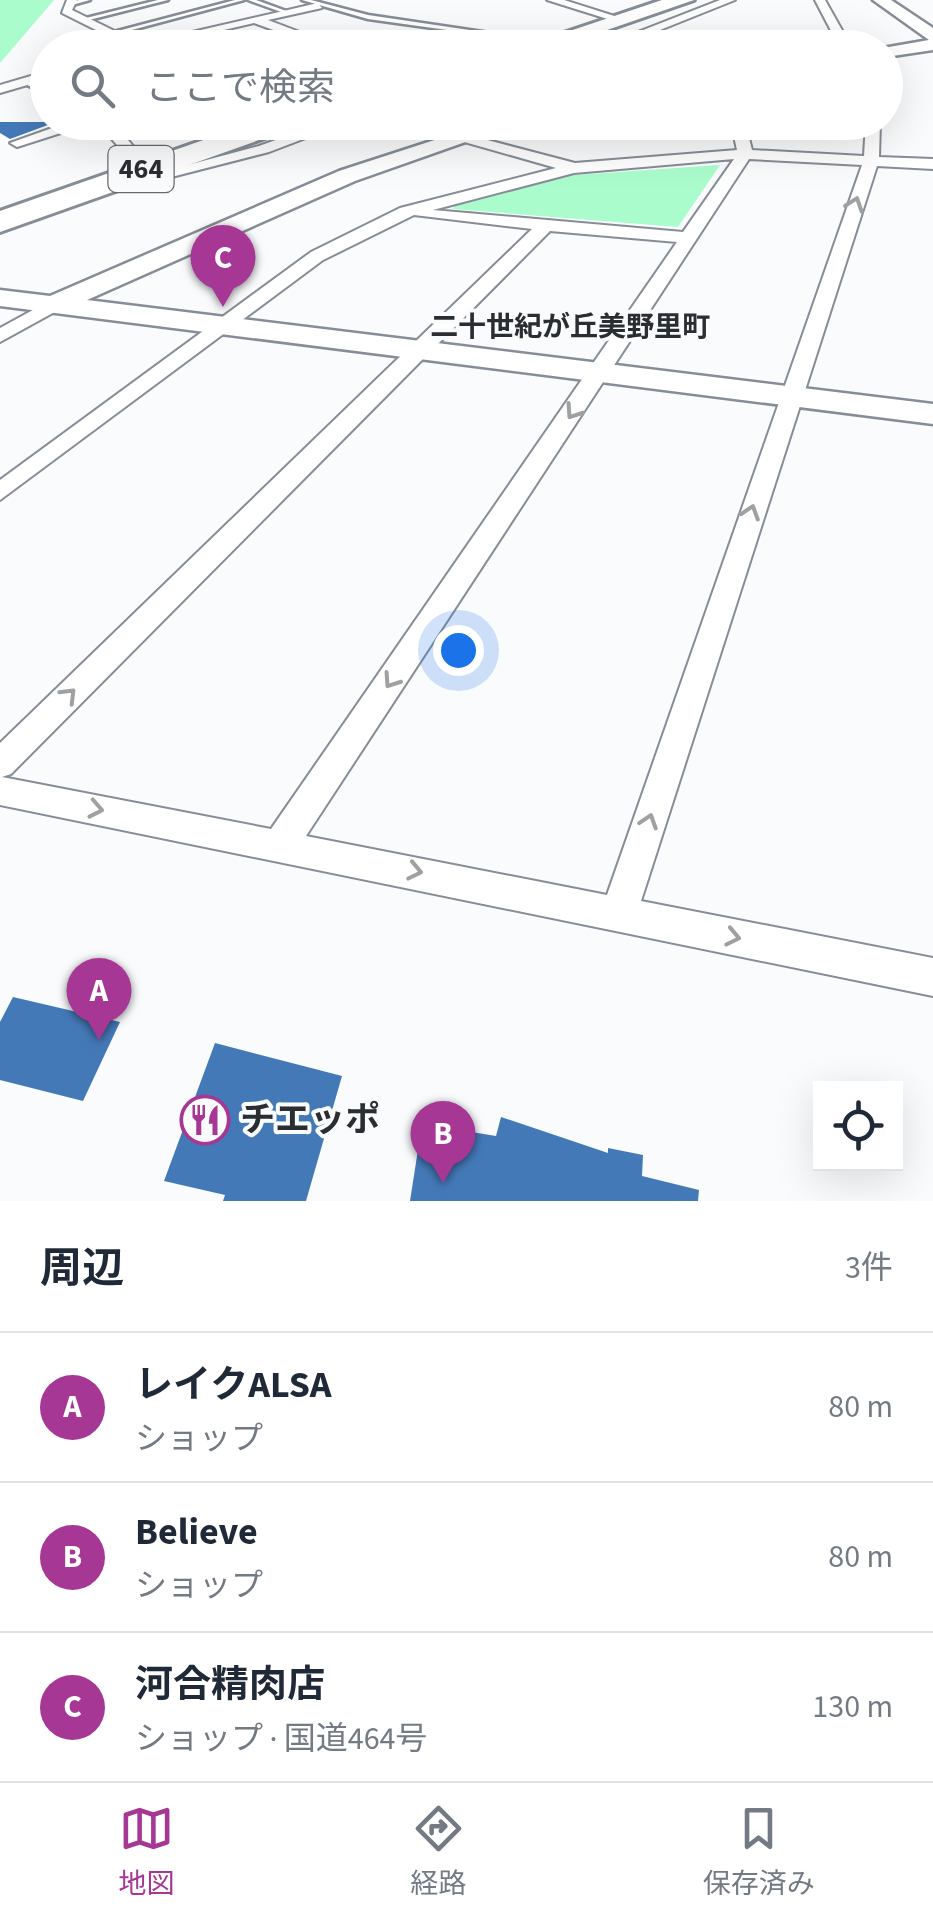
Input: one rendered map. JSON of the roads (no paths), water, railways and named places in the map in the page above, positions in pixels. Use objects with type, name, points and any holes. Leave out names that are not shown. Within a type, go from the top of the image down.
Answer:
[{"type":"highway","points":[[587,30],[684,0]]},
{"type":"highway","name":"464","points":[[0,222],[229,140]]},
{"type":"street","points":[[552,0],[620,20]]},
{"type":"street","points":[[651,30],[730,0]]},
{"type":"street","points":[[820,0],[836,30]]},
{"type":"street","points":[[881,0],[933,36]]},
{"type":"street","points":[[72,2],[66,11],[108,30]]},
{"type":"street","points":[[205,30],[312,3]]},
{"type":"street","points":[[252,18],[286,30]]},
{"type":"street","points":[[903,49],[933,45]]},
{"type":"street","points":[[0,90],[30,80]]},
{"type":"street","points":[[17,143],[30,139]]},
{"type":"street","points":[[120,140],[144,168]]},
{"type":"street","points":[[84,191],[290,140]]},
{"type":"street","points":[[0,336],[53,305],[348,176],[451,140]]},
{"type":"street","points":[[471,140],[573,168]]},
{"type":"street","points":[[281,844],[745,154],[742,140]]},
{"type":"street","points":[[618,913],[870,160],[872,140]]},
{"type":"street","points":[[0,492],[317,256],[406,212],[573,168],[745,154],[933,164]]},
{"type":"street","points":[[406,212],[689,238]]},
{"type":"street","points":[[0,764],[547,224]]},
{"type":"street","points":[[0,298],[933,414]]},
{"type":"street","points":[[0,791],[933,977]]},
{"type":"lane","points":[[72,2],[87,0]]},
{"type":"lane","points":[[86,19],[165,0]]},
{"type":"lane","points":[[120,30],[241,0]]},
{"type":"lane","points":[[251,0],[286,12]]},
{"type":"lane","points":[[312,3],[457,30]]},
{"type":"lane","points":[[25,82],[30,84]]},
{"type":"place","name":"河合精肉店","points":[[223,307]]},
{"type":"place","name":"レイクALSA","points":[[99,1040]]},
{"type":"place","name":"チエッポ","points":[[205,1120]]},
{"type":"place","name":"Believe","points":[[443,1183]]},
{"type":"district","name":"二十世紀が丘美野里町","points":[[570,327]]}]
